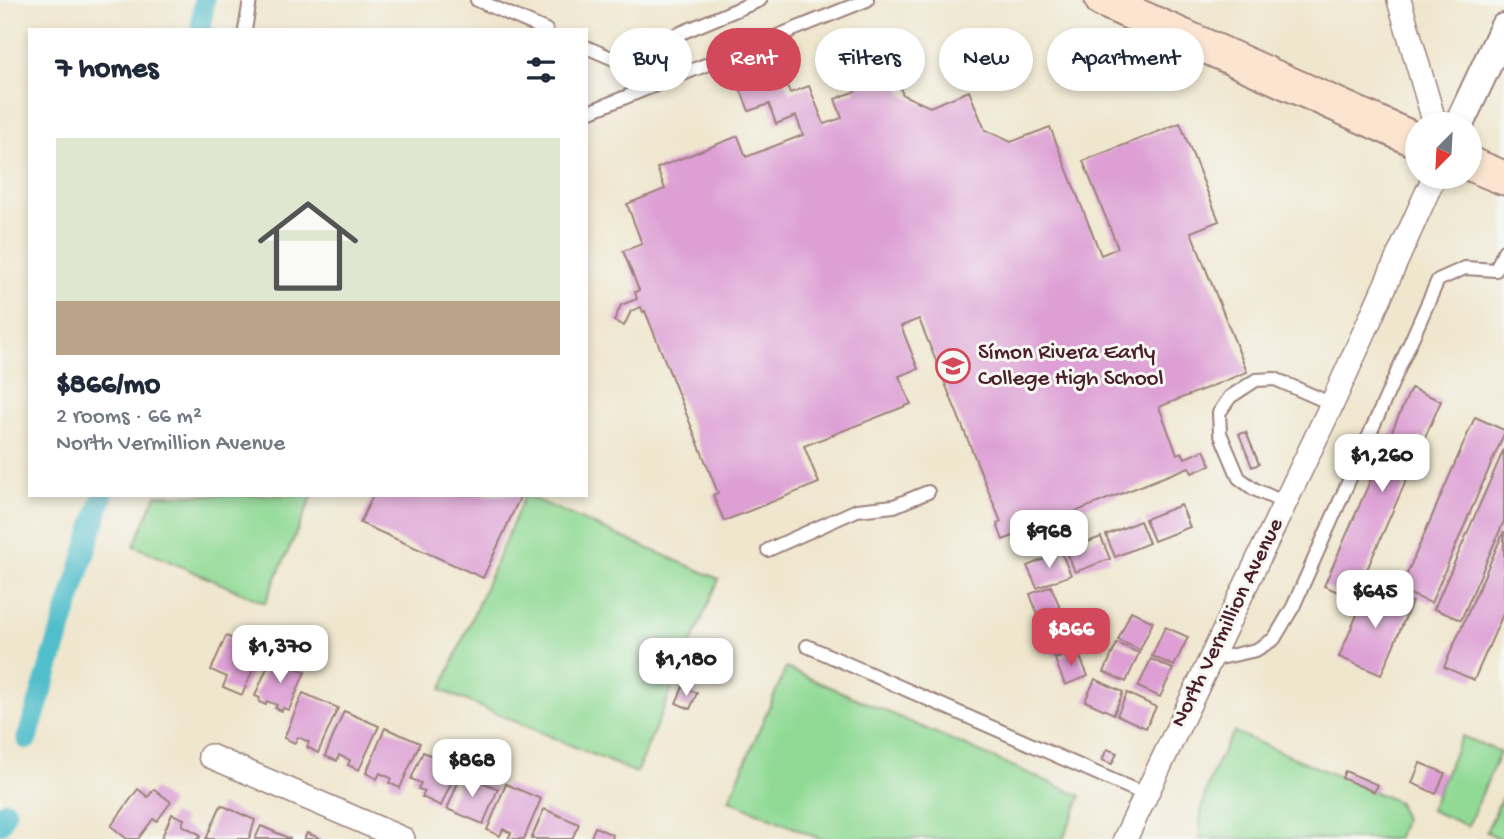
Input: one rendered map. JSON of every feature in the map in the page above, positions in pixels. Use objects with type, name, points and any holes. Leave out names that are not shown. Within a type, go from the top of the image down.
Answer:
[{"type":"main road","points":[[1102,0],[1405,135]]},
{"type":"main road","points":[[1482,169],[1504,178]]},
{"type":"street","points":[[1399,0],[1432,112]]},
{"type":"street","points":[[1465,112],[1504,28]]},
{"type":"street","name":"North Vermillion Avenue","points":[[1125,839],[1332,404],[1429,189]]},
{"type":"street","points":[[210,756],[403,839]]},
{"type":"lane","points":[[246,28],[250,0]]},
{"type":"lane","points":[[478,0],[541,28]]},
{"type":"lane","points":[[588,48],[616,60],[760,0]]},
{"type":"lane","points":[[588,112],[867,0]]},
{"type":"lane","points":[[1210,660],[1256,650],[1274,639],[1293,607],[1438,280],[1465,268],[1500,272],[1504,251]]},
{"type":"lane","points":[[1285,503],[1254,489],[1239,478],[1220,433],[1219,413],[1230,397],[1256,380],[1275,379],[1332,404]]},
{"type":"lane","points":[[768,550],[857,510],[894,506],[928,492]]},
{"type":"lane","points":[[807,646],[1146,795]]},
{"type":"green space","points":[[155,497],[312,497],[265,603],[134,546]]},
{"type":"green space","points":[[524,497],[530,497],[719,579],[636,773],[441,690]]},
{"type":"green space","points":[[786,668],[1081,796],[1063,839],[820,839],[729,800]]},
{"type":"green space","points":[[1234,732],[1398,802],[1404,820],[1397,839],[1200,839],[1204,797],[1220,756]]},
{"type":"green space","points":[[1462,736],[1500,752],[1468,826],[1430,810]]},
{"type":"green space","points":[[1504,793],[1504,839],[1502,839],[1486,832]]},
{"type":"building","points":[[809,86],[824,124],[842,118],[835,99],[856,91],[901,91],[903,95],[930,107],[969,91],[985,130],[1011,142],[1050,127],[1101,255],[1118,248],[1083,161],[1180,123],[1219,221],[1191,232],[1247,372],[1159,407],[1177,454],[1182,452],[1185,458],[1204,450],[1211,465],[1192,473],[1189,467],[1003,540],[997,524],[1001,522],[919,319],[901,326],[918,369],[899,376],[911,404],[804,446],[819,483],[724,521],[713,495],[718,493],[645,311],[643,312],[641,307],[631,311],[624,326],[614,321],[621,305],[637,299],[635,292],[639,290],[623,251],[642,244],[627,204],[665,189],[657,168],[738,136],[746,157],[803,135],[796,116],[776,124],[769,104],[749,111],[741,91],[790,93]]},
{"type":"building","points":[[1411,388],[1441,401],[1354,599],[1324,586]]},
{"type":"building","points":[[1475,417],[1504,430],[1504,434],[1431,603],[1400,590]]},
{"type":"building","points":[[1246,432],[1259,464],[1252,467],[1239,434]]},
{"type":"building","points":[[1504,449],[1504,521],[1461,620],[1434,609]]},
{"type":"building","points":[[372,497],[520,497],[483,578],[360,523]]},
{"type":"building","points":[[1181,505],[1190,527],[1154,541],[1145,519]]},
{"type":"building","points":[[1140,521],[1149,543],[1115,557],[1106,535]]},
{"type":"building","points":[[1504,531],[1504,612],[1474,680],[1444,667]]},
{"type":"building","points":[[1101,537],[1110,559],[1075,572],[1066,550]]},
{"type":"building","points":[[1061,552],[1071,575],[1037,588],[1027,566]]},
{"type":"building","points":[[1370,584],[1412,602],[1381,675],[1339,657]]},
{"type":"building","points":[[1051,586],[1063,615],[1041,624],[1030,594]]},
{"type":"building","points":[[1131,611],[1153,622],[1140,650],[1118,640]]},
{"type":"building","points":[[1064,618],[1076,647],[1054,656],[1042,627]]},
{"type":"building","points":[[1165,627],[1188,637],[1174,666],[1152,656]]},
{"type":"building","points":[[226,636],[261,651],[242,695],[223,687],[227,677],[211,670]]},
{"type":"building","points":[[1117,643],[1139,653],[1126,682],[1104,672]]},
{"type":"building","points":[[1077,650],[1088,676],[1065,685],[1055,659]]},
{"type":"building","points":[[271,658],[285,664],[286,661],[305,672],[289,710],[283,708],[282,711],[275,708],[277,705],[267,701],[266,705],[259,702],[260,698],[255,696]]},
{"type":"building","points":[[1151,659],[1173,669],[1160,697],[1138,687]]},
{"type":"building","points":[[1095,679],[1123,692],[1114,714],[1085,701]]},
{"type":"building","points":[[683,687],[697,693],[690,709],[676,703]]},
{"type":"building","points":[[303,693],[338,708],[318,753],[307,747],[309,742],[298,737],[295,743],[284,738]]},
{"type":"building","points":[[1127,693],[1156,707],[1146,728],[1117,715]]},
{"type":"building","points":[[344,711],[379,726],[359,770],[348,765],[350,760],[339,755],[337,761],[325,756]]},
{"type":"building","points":[[385,728],[420,743],[400,788],[389,783],[391,778],[380,773],[377,779],[366,773]]},
{"type":"building","points":[[1107,749],[1117,753],[1112,764],[1102,760]]},
{"type":"building","points":[[423,752],[458,767],[441,806],[422,797],[425,791],[418,789],[421,783],[411,779]]},
{"type":"building","points":[[1420,763],[1445,773],[1436,794],[1412,783]]},
{"type":"building","points":[[1345,771],[1378,785],[1374,792],[1342,778]]},
{"type":"building","points":[[462,773],[498,789],[483,824],[447,809]]},
{"type":"building","points":[[506,784],[541,799],[524,839],[508,839],[511,833],[503,829],[500,836],[487,830]]},
{"type":"building","points":[[138,789],[148,797],[154,789],[171,802],[157,821],[153,819],[138,839],[127,839],[111,826]]},
{"type":"building","points":[[221,805],[255,820],[249,839],[206,839]]},
{"type":"building","points":[[544,809],[579,824],[572,839],[531,839]]},
{"type":"building","points":[[172,814],[184,819],[182,825],[201,835],[199,839],[161,839]]},
{"type":"building","points":[[261,826],[291,839],[255,839]]},
{"type":"building","points":[[595,827],[613,835],[612,839],[590,839]]},
{"type":"building","points":[[307,833],[322,839],[304,839]]},
{"type":"waterway","points":[[201,28],[204,0]]},
{"type":"waterway","points":[[27,739],[102,497]]},
{"type":"waterway","points":[[0,824],[6,811]]},
{"type":"place","name":"Símon Rivera Early College High School","points":[[953,366]]}]
